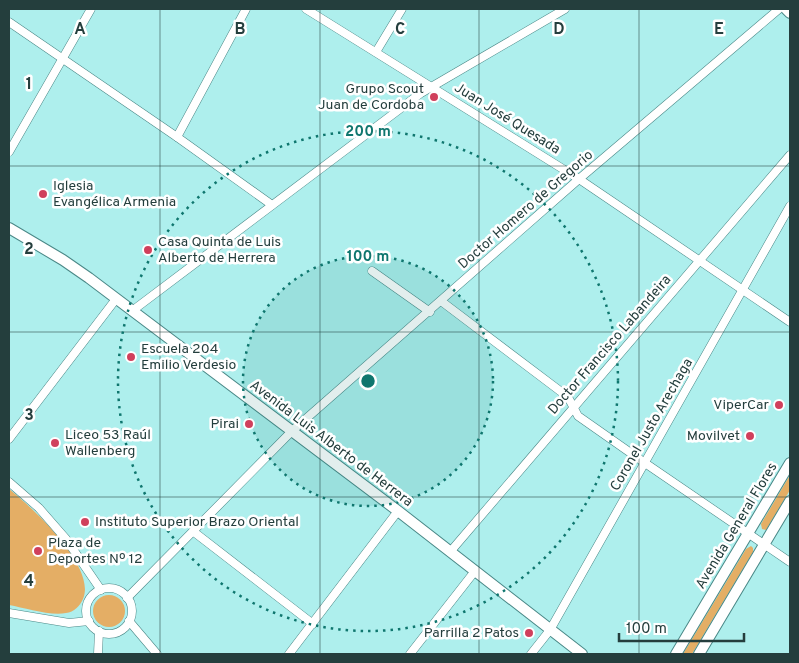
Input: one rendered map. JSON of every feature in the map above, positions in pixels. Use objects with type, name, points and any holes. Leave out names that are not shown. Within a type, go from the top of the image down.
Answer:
[{"type":"main road","points":[[786,9],[790,13]]},
{"type":"main road","name":"Avenida Luis Alberto de Herrera","points":[[9,228],[63,260],[116,299],[398,511],[582,654]]},
{"type":"main road","name":"Avenida General Flores","points":[[676,654],[790,463]]},
{"type":"main road","points":[[699,654],[790,501]]},
{"type":"main road","points":[[707,654],[708,639]]},
{"type":"street","points":[[9,152],[91,9]]},
{"type":"street","points":[[177,137],[246,9]]},
{"type":"street","name":"Juan José Quesada","points":[[306,9],[579,179],[744,289],[790,322]]},
{"type":"street","points":[[376,52],[402,9]]},
{"type":"street","points":[[132,311],[394,112],[431,87],[565,9]]},
{"type":"street","name":"Doctor Homero de Gregorio","points":[[127,598],[292,432],[579,179],[779,9]]},
{"type":"street","points":[[9,22],[177,137],[272,205]]},
{"type":"street","name":"Doctor Francisco Labandeira","points":[[450,552],[790,156]]},
{"type":"street","name":"Coronel Justo Arechaga","points":[[531,654],[550,630],[790,206]]},
{"type":"street","points":[[372,272],[430,312]]},
{"type":"street","points":[[9,439],[116,299]]},
{"type":"street","points":[[441,301],[568,397],[578,416],[645,464],[790,562]]},
{"type":"street","points":[[9,482],[39,508],[62,533],[101,590]]},
{"type":"street","points":[[289,654],[398,511]]},
{"type":"street","points":[[194,532],[313,624]]},
{"type":"street","points":[[410,654],[475,571]]},
{"type":"street","points":[[112,589],[127,598],[132,612],[129,622],[118,632],[108,634],[99,632],[89,622],[87,606],[92,596],[101,590],[112,589]]},
{"type":"street","points":[[9,613],[69,624],[89,622]]},
{"type":"street","points":[[129,622],[157,654]]},
{"type":"street","points":[[98,654],[99,632]]},
{"type":"shaded area","points":[[790,475],[790,490],[766,530],[762,529],[761,524]]},
{"type":"shaded area","name":"Plaza de Deportes Nº 12","points":[[9,489],[46,523],[72,555],[81,571],[85,586],[83,599],[74,610],[60,614],[9,605]]},
{"type":"shaded area","points":[[751,546],[753,552],[692,654],[683,654],[746,549]]},
{"type":"shaded area","points":[[109,595],[121,599],[125,611],[121,623],[109,627],[97,623],[93,611],[97,599]]},
{"type":"place","name":"Grupo Scout Juan de Cordoba","points":[[434,97]]},
{"type":"place","name":"Iglesia Evangélica Armenia","points":[[43,194]]},
{"type":"place","name":"Casa Quinta de Luis Alberto de Herrera","points":[[148,250]]},
{"type":"place","name":"Escuela 204 Emilio Verdesio","points":[[131,357]]},
{"type":"place","name":"ViperCar","points":[[779,405]]},
{"type":"place","name":"Pirai","points":[[249,424]]},
{"type":"place","name":"Movilvet","points":[[750,436]]},
{"type":"place","name":"Liceo 53 Raúl Wallenberg","points":[[55,443]]},
{"type":"place","name":"Instituto Superior Brazo Oriental","points":[[85,522]]},
{"type":"place","name":"Plaza de Deportes Nº 12","points":[[38,551]]},
{"type":"place","name":"Parrilla 2 Patos","points":[[529,633]]}]
